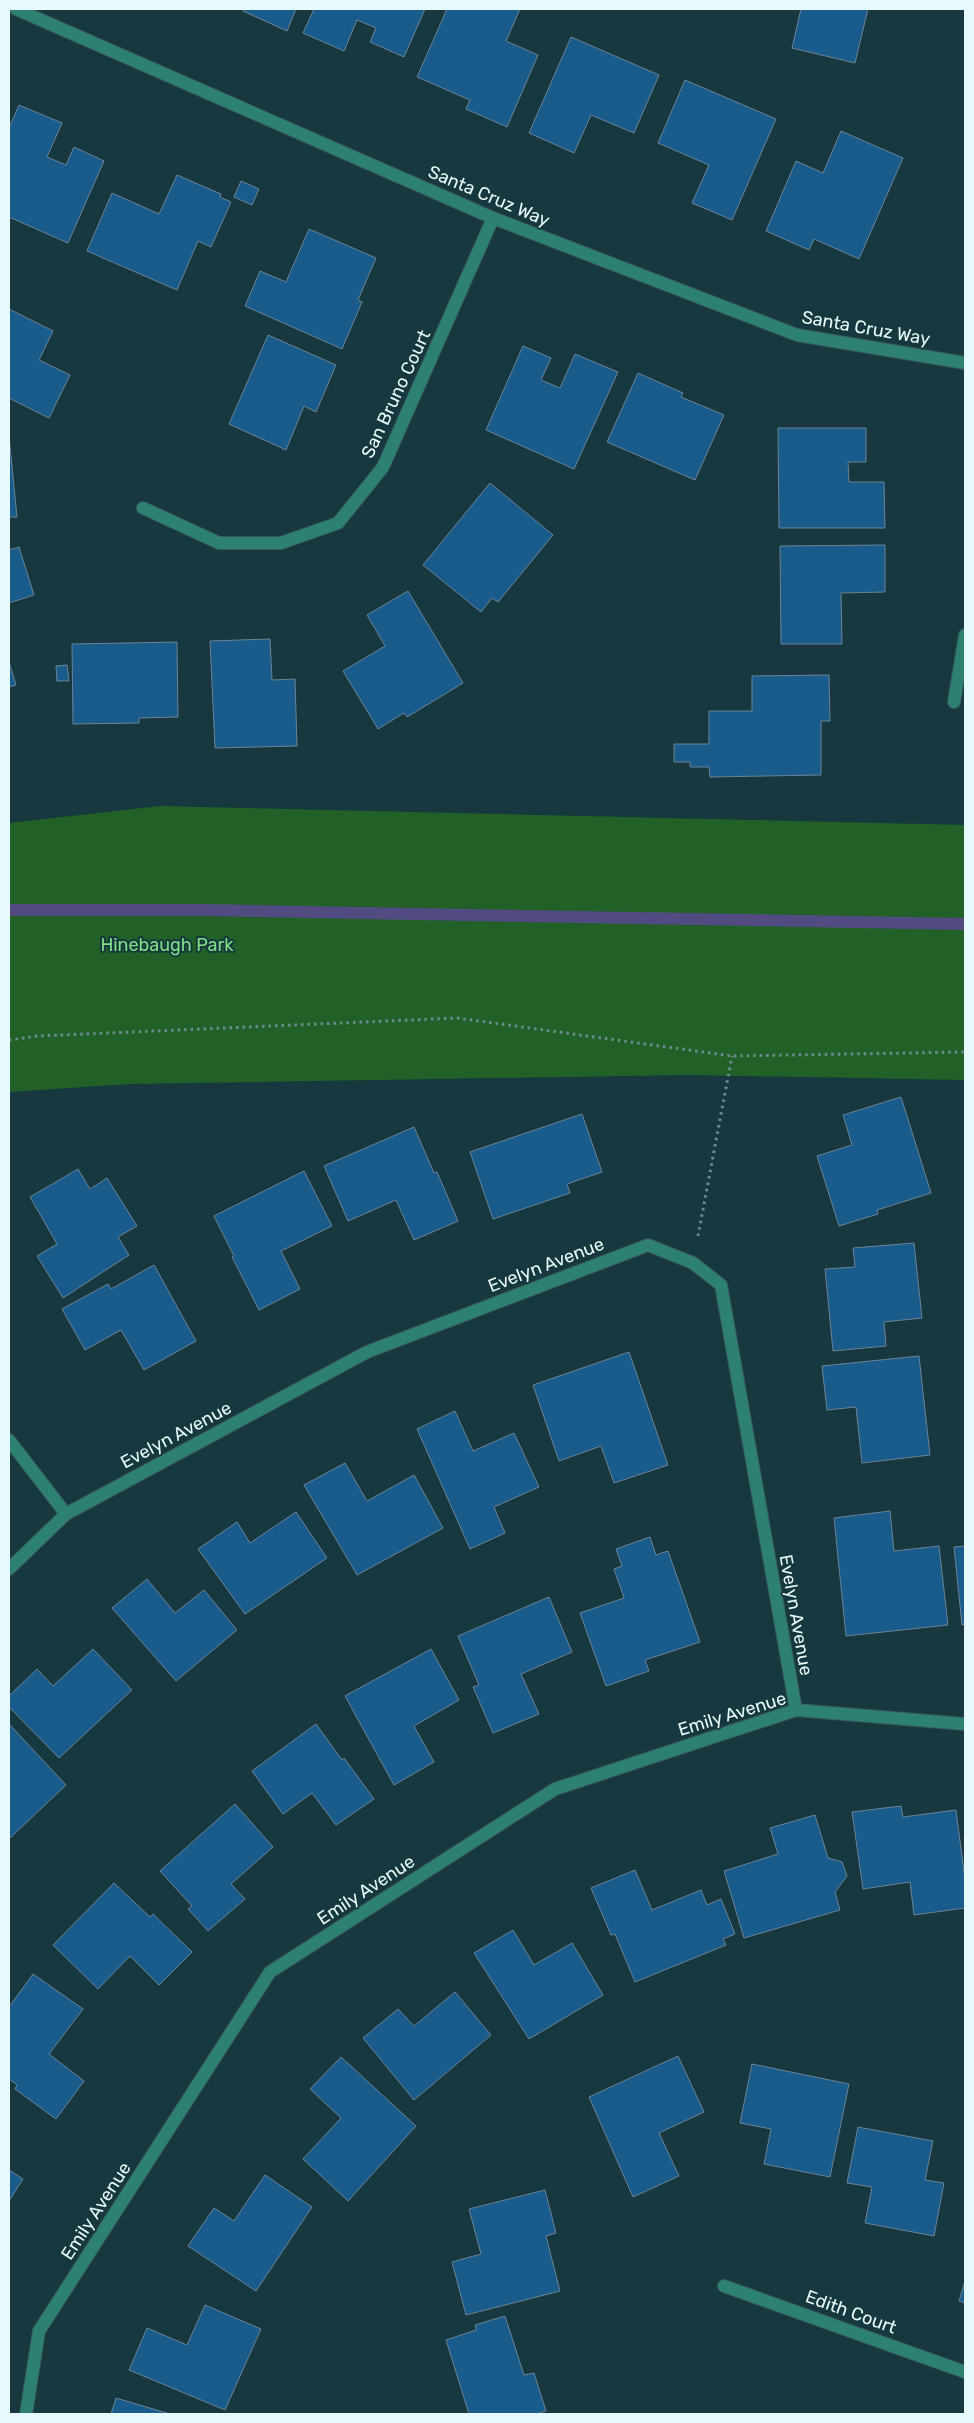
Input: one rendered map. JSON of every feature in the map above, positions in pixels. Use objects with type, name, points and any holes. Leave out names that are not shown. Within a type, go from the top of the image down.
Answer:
[{"type":"street","name":"Santa Cruz Way","points":[[16,9],[493,218],[797,335],[965,363]]},
{"type":"street","name":"San Bruno Court","points":[[143,508],[219,543],[281,544],[338,523],[383,467],[493,218]]},
{"type":"street","points":[[954,702],[965,635]]},
{"type":"street","name":"Evelyn Avenue","points":[[9,1569],[66,1514],[367,1352],[648,1245],[693,1263],[721,1284],[796,1710]]},
{"type":"street","points":[[9,1440],[66,1514]]},
{"type":"street","name":"Emily Avenue","points":[[26,2414],[39,2331],[270,1972],[555,1789],[796,1710],[965,1724]]},
{"type":"street","name":"Edith Court","points":[[724,2286],[965,2372]]},
{"type":"path","points":[[9,1040],[48,1036],[457,1018],[732,1056],[965,1052]]},
{"type":"path","points":[[693,1263],[732,1056]]},
{"type":"green space","name":"Hinebaugh Park","points":[[160,806],[965,825],[965,1080],[687,1075],[130,1084],[9,1092],[9,823]]},
{"type":"building","points":[[245,9],[296,9],[287,31],[243,11]]},
{"type":"building","points":[[314,9],[425,9],[404,57],[370,42],[376,28],[357,20],[344,51],[303,33]]},
{"type":"building","points":[[447,9],[520,9],[506,41],[538,55],[507,127],[466,109],[470,100],[417,77]]},
{"type":"building","points":[[801,9],[868,9],[855,63],[792,48]]},
{"type":"building","points":[[571,37],[659,75],[634,133],[591,115],[574,153],[529,133]]},
{"type":"building","points":[[685,80],[776,119],[732,220],[692,203],[709,165],[658,143]]},
{"type":"building","points":[[19,105],[62,123],[47,157],[66,165],[74,147],[104,161],[68,243],[9,217],[9,128]]},
{"type":"building","points":[[841,131],[903,158],[859,259],[814,239],[809,250],[766,231],[796,161],[823,173]]},
{"type":"building","points":[[177,175],[221,194],[220,197],[231,202],[211,247],[198,241],[177,290],[87,251],[112,193],[159,214]]},
{"type":"building","points":[[241,181],[259,189],[252,205],[234,197]]},
{"type":"building","points":[[309,229],[376,258],[358,300],[362,302],[342,349],[245,306],[260,271],[286,282]]},
{"type":"building","points":[[9,309],[53,331],[39,360],[70,375],[49,418],[9,398]]},
{"type":"building","points":[[268,335],[336,365],[316,412],[304,406],[286,450],[229,424]]},
{"type":"building","points":[[523,346],[551,358],[541,380],[560,388],[575,354],[618,372],[574,469],[486,430]]},
{"type":"building","points":[[638,373],[683,393],[681,397],[724,415],[695,480],[607,442]]},
{"type":"building","points":[[778,428],[866,428],[866,462],[848,462],[849,482],[884,482],[885,528],[779,528]]},
{"type":"building","points":[[9,436],[17,517],[9,517]]},
{"type":"building","points":[[490,483],[553,535],[498,602],[492,598],[481,612],[423,565]]},
{"type":"building","points":[[885,545],[885,592],[841,593],[842,644],[781,644],[780,546]]},
{"type":"building","points":[[19,547],[34,595],[9,603],[9,550]]},
{"type":"building","points":[[408,591],[463,683],[407,717],[404,713],[378,729],[343,671],[385,646],[367,615]]},
{"type":"building","points":[[270,639],[272,680],[295,679],[297,746],[215,748],[210,641]]},
{"type":"building","points":[[177,642],[178,717],[139,718],[139,723],[73,724],[72,644]]},
{"type":"building","points":[[9,662],[16,685],[9,687]]},
{"type":"building","points":[[67,665],[69,681],[57,681],[56,666]]},
{"type":"building","points":[[829,675],[830,721],[821,721],[821,775],[710,777],[709,767],[690,767],[690,762],[674,762],[674,744],[709,744],[709,711],[752,711],[752,676]]},
{"type":"building","points":[[901,1097],[931,1193],[877,1210],[878,1214],[839,1226],[817,1156],[852,1145],[843,1115]]},
{"type":"building","points":[[582,1114],[602,1172],[567,1184],[570,1193],[493,1219],[470,1152]]},
{"type":"building","points":[[414,1127],[434,1173],[437,1172],[458,1221],[414,1240],[396,1200],[348,1221],[324,1166]]},
{"type":"building","points":[[78,1169],[90,1189],[107,1178],[137,1226],[118,1237],[129,1255],[63,1298],[37,1256],[57,1244],[30,1197]]},
{"type":"building","points":[[304,1171],[332,1226],[281,1251],[300,1289],[259,1310],[214,1216]]},
{"type":"building","points":[[914,1243],[922,1318],[884,1322],[886,1346],[833,1351],[825,1269],[855,1267],[853,1248]]},
{"type":"building","points":[[154,1265],[196,1341],[144,1370],[121,1330],[85,1350],[62,1309],[108,1284],[111,1289]]},
{"type":"building","points":[[629,1352],[668,1465],[614,1483],[601,1446],[559,1461],[533,1385]]},
{"type":"building","points":[[919,1356],[930,1455],[862,1463],[856,1407],[827,1410],[822,1366]]},
{"type":"building","points":[[455,1411],[473,1451],[514,1433],[539,1487],[494,1507],[505,1533],[470,1549],[417,1429]]},
{"type":"building","points":[[345,1463],[367,1501],[414,1475],[443,1528],[357,1575],[304,1485]]},
{"type":"building","points":[[890,1511],[894,1551],[939,1546],[948,1625],[846,1636],[834,1518]]},
{"type":"building","points":[[296,1512],[327,1558],[245,1614],[198,1549],[237,1522],[250,1543]]},
{"type":"building","points":[[650,1537],[656,1555],[668,1551],[700,1642],[645,1660],[649,1671],[606,1686],[580,1613],[624,1598],[614,1569],[622,1566],[616,1549]]},
{"type":"building","points":[[965,1546],[965,1624],[962,1625],[954,1547]]},
{"type":"building","points":[[147,1579],[175,1613],[204,1590],[237,1630],[176,1681],[112,1608]]},
{"type":"building","points":[[549,1597],[572,1652],[521,1674],[539,1714],[493,1733],[473,1687],[479,1685],[458,1636]]},
{"type":"building","points":[[93,1649],[132,1690],[59,1758],[9,1707],[9,1696],[37,1669],[53,1686]]},
{"type":"building","points":[[431,1649],[459,1700],[414,1726],[434,1762],[394,1785],[345,1696]]},
{"type":"building","points":[[9,1724],[66,1785],[9,1839]]},
{"type":"building","points":[[316,1724],[374,1799],[336,1825],[312,1793],[283,1814],[252,1771]]},
{"type":"building","points":[[235,1804],[273,1847],[231,1884],[245,1899],[208,1931],[188,1909],[192,1906],[160,1871]]},
{"type":"building","points":[[901,1806],[903,1817],[956,1810],[965,1880],[965,1908],[914,1915],[910,1882],[863,1889],[852,1812]]},
{"type":"building","points":[[815,1815],[828,1858],[842,1862],[847,1876],[835,1892],[840,1910],[744,1938],[724,1871],[778,1854],[770,1828]]},
{"type":"building","points":[[635,1870],[652,1910],[701,1890],[707,1905],[721,1899],[735,1934],[723,1939],[726,1945],[635,1982],[615,1934],[611,1935],[591,1888]]},
{"type":"building","points":[[114,1883],[150,1917],[153,1914],[192,1952],[159,1985],[130,1956],[98,1989],[53,1945]]},
{"type":"building","points":[[513,1930],[534,1965],[572,1943],[603,1995],[529,2039],[474,1953]]},
{"type":"building","points":[[33,1974],[83,2009],[49,2054],[84,2081],[56,2119],[15,2089],[17,2085],[9,2079],[9,2007]]},
{"type":"building","points":[[455,1992],[491,2035],[414,2100],[363,2038],[398,2009],[414,2026]]},
{"type":"building","points":[[678,2056],[704,2112],[659,2133],[679,2176],[633,2197],[589,2097]]},
{"type":"building","points":[[341,2057],[416,2126],[348,2201],[303,2159],[341,2118],[310,2089]]},
{"type":"building","points":[[752,2064],[849,2084],[830,2177],[764,2164],[771,2129],[740,2123]]},
{"type":"building","points":[[858,2127],[933,2141],[925,2180],[944,2183],[934,2236],[865,2223],[872,2187],[847,2183]]},
{"type":"building","points":[[9,2170],[23,2179],[9,2201]]},
{"type":"building","points":[[265,2175],[312,2207],[256,2291],[188,2246],[214,2208],[234,2221]]},
{"type":"building","points":[[545,2190],[556,2233],[546,2236],[560,2291],[466,2315],[452,2262],[481,2254],[469,2209]]},
{"type":"building","points":[[965,2281],[965,2303],[959,2301]]},
{"type":"building","points":[[205,2305],[261,2329],[225,2410],[129,2370],[147,2328],[187,2345]]},
{"type":"building","points":[[505,2316],[524,2375],[534,2373],[546,2411],[536,2414],[469,2414],[446,2340],[476,2330],[475,2325]]},
{"type":"building","points":[[116,2398],[170,2414],[111,2414]]},
{"type":"waterway","points":[[9,910],[200,910],[965,924]]}]
